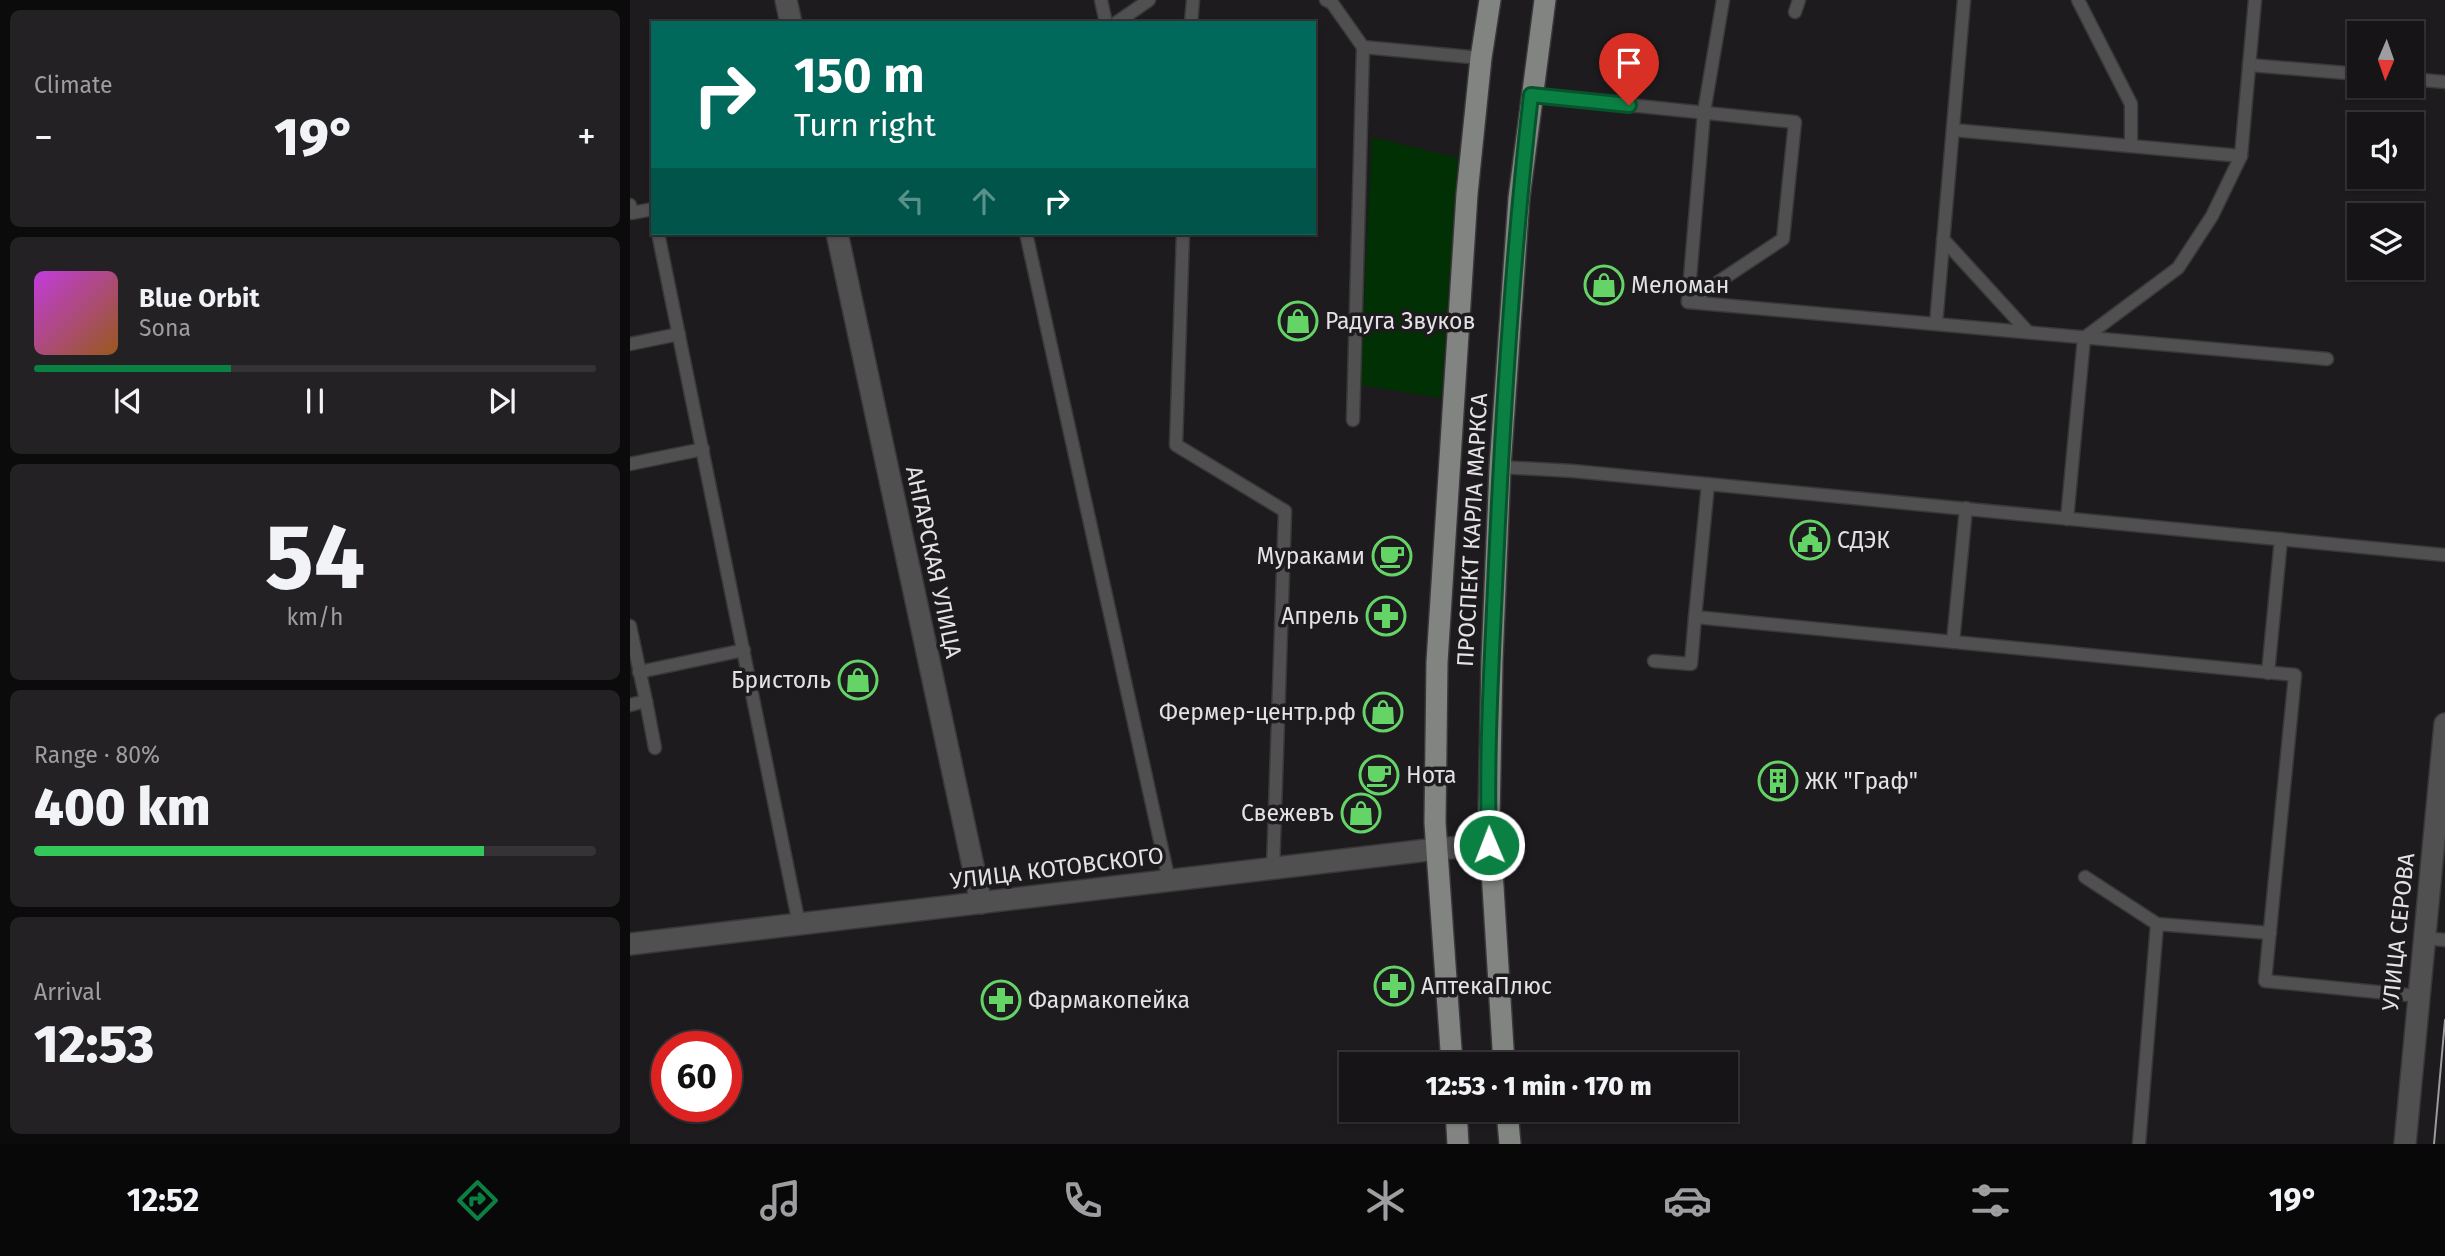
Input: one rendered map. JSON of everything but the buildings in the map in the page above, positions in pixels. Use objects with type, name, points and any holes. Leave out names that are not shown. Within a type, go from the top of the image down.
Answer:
[{"type":"main road","name":"ПРОСПЕКТ КАРЛА МАРКСА","points":[[1451,1052],[1436,849],[1437,662],[1467,194],[1481,58],[1490,0]]},
{"type":"main road","name":"ПРОСПЕКТ КАРЛА МАРКСА","points":[[1503,1052],[1489,845],[1492,661],[1500,467],[1519,198],[1545,0]]},
{"type":"main road","points":[[1457,1122],[1458,1144]]},
{"type":"main road","points":[[1508,1122],[1510,1144]]},
{"type":"street","points":[[786,0],[791,21]]},
{"type":"street","name":"АНГАРСКАЯ УЛИЦА","points":[[836,235],[981,903]]},
{"type":"street","name":"УЛИЦА СЕРОВА","points":[[2405,1144],[2418,996],[2435,939],[2445,724]]},
{"type":"street","name":"УЛИЦА КОТОВСКОГО","points":[[630,944],[1489,845]]},
{"type":"lane","points":[[1101,0],[1106,21]]},
{"type":"lane","points":[[1119,21],[1149,0]]},
{"type":"lane","points":[[1191,21],[1193,0]]},
{"type":"lane","points":[[1326,0],[1332,3],[1363,47],[1353,420]]},
{"type":"lane","points":[[1688,302],[1704,112],[1723,0]]},
{"type":"lane","points":[[1936,324],[1964,0]]},
{"type":"lane","points":[[2078,0],[2131,104],[2131,146]]},
{"type":"lane","points":[[2067,519],[2084,338],[2178,268],[2212,216],[2241,156],[2255,0]]},
{"type":"lane","points":[[1363,47],[1481,58]]},
{"type":"lane","points":[[2249,65],[2347,73]]},
{"type":"lane","points":[[2424,80],[2445,82]]},
{"type":"lane","points":[[1531,95],[1795,122],[1783,239],[1688,302]]},
{"type":"lane","points":[[1953,131],[2241,156]]},
{"type":"lane","points":[[630,205],[632,213],[651,209]]},
{"type":"lane","points":[[658,235],[799,924]]},
{"type":"lane","points":[[1026,235],[1169,881]]},
{"type":"lane","points":[[1183,235],[1176,445],[1285,511],[1273,869]]},
{"type":"lane","points":[[1943,239],[2028,332]]},
{"type":"lane","points":[[1688,302],[2327,359]]},
{"type":"lane","points":[[630,344],[679,334]]},
{"type":"lane","points":[[630,464],[703,449]]},
{"type":"lane","points":[[1500,467],[1573,471],[2445,555]]},
{"type":"lane","points":[[1654,661],[1690,664],[1708,484]]},
{"type":"lane","points":[[1953,642],[1966,509]]},
{"type":"lane","points":[[2268,673],[2281,539]]},
{"type":"lane","points":[[1695,617],[2295,675],[2265,981],[2418,996]]},
{"type":"lane","points":[[630,626],[655,748]]},
{"type":"lane","points":[[639,672],[744,650]]},
{"type":"lane","points":[[630,705],[646,701]]},
{"type":"lane","points":[[2085,877],[2157,925],[2270,933]]},
{"type":"lane","points":[[2139,1144],[2157,925]]},
{"type":"green space","points":[[1372,137],[1458,158],[1441,398],[1360,385]]},
{"type":"tram line","points":[[2434,1144],[2445,1020]]},
{"type":"place","name":"Меломан","points":[[1604,285]]},
{"type":"place","name":"Радуга Звуков","points":[[1298,321]]},
{"type":"place","name":"СДЭК","points":[[1810,540]]},
{"type":"place","name":"Мураками","points":[[1392,556]]},
{"type":"place","name":"Апрель","points":[[1386,616]]},
{"type":"place","name":"Бристоль","points":[[858,680]]},
{"type":"place","name":"Фермер-центр.рф","points":[[1383,712]]},
{"type":"place","name":"Нота","points":[[1379,775]]},
{"type":"place","name":"ЖК \"Граф\"","points":[[1778,781]]},
{"type":"place","name":"Свежевъ","points":[[1361,813]]},
{"type":"place","name":"АптекаПлюс","points":[[1394,986]]},
{"type":"place","name":"Фармакопейка","points":[[1001,1000]]},
{"type":"route","points":[[1489,845],[1492,661],[1500,467],[1519,198],[1531,95],[1629,105]]}]
